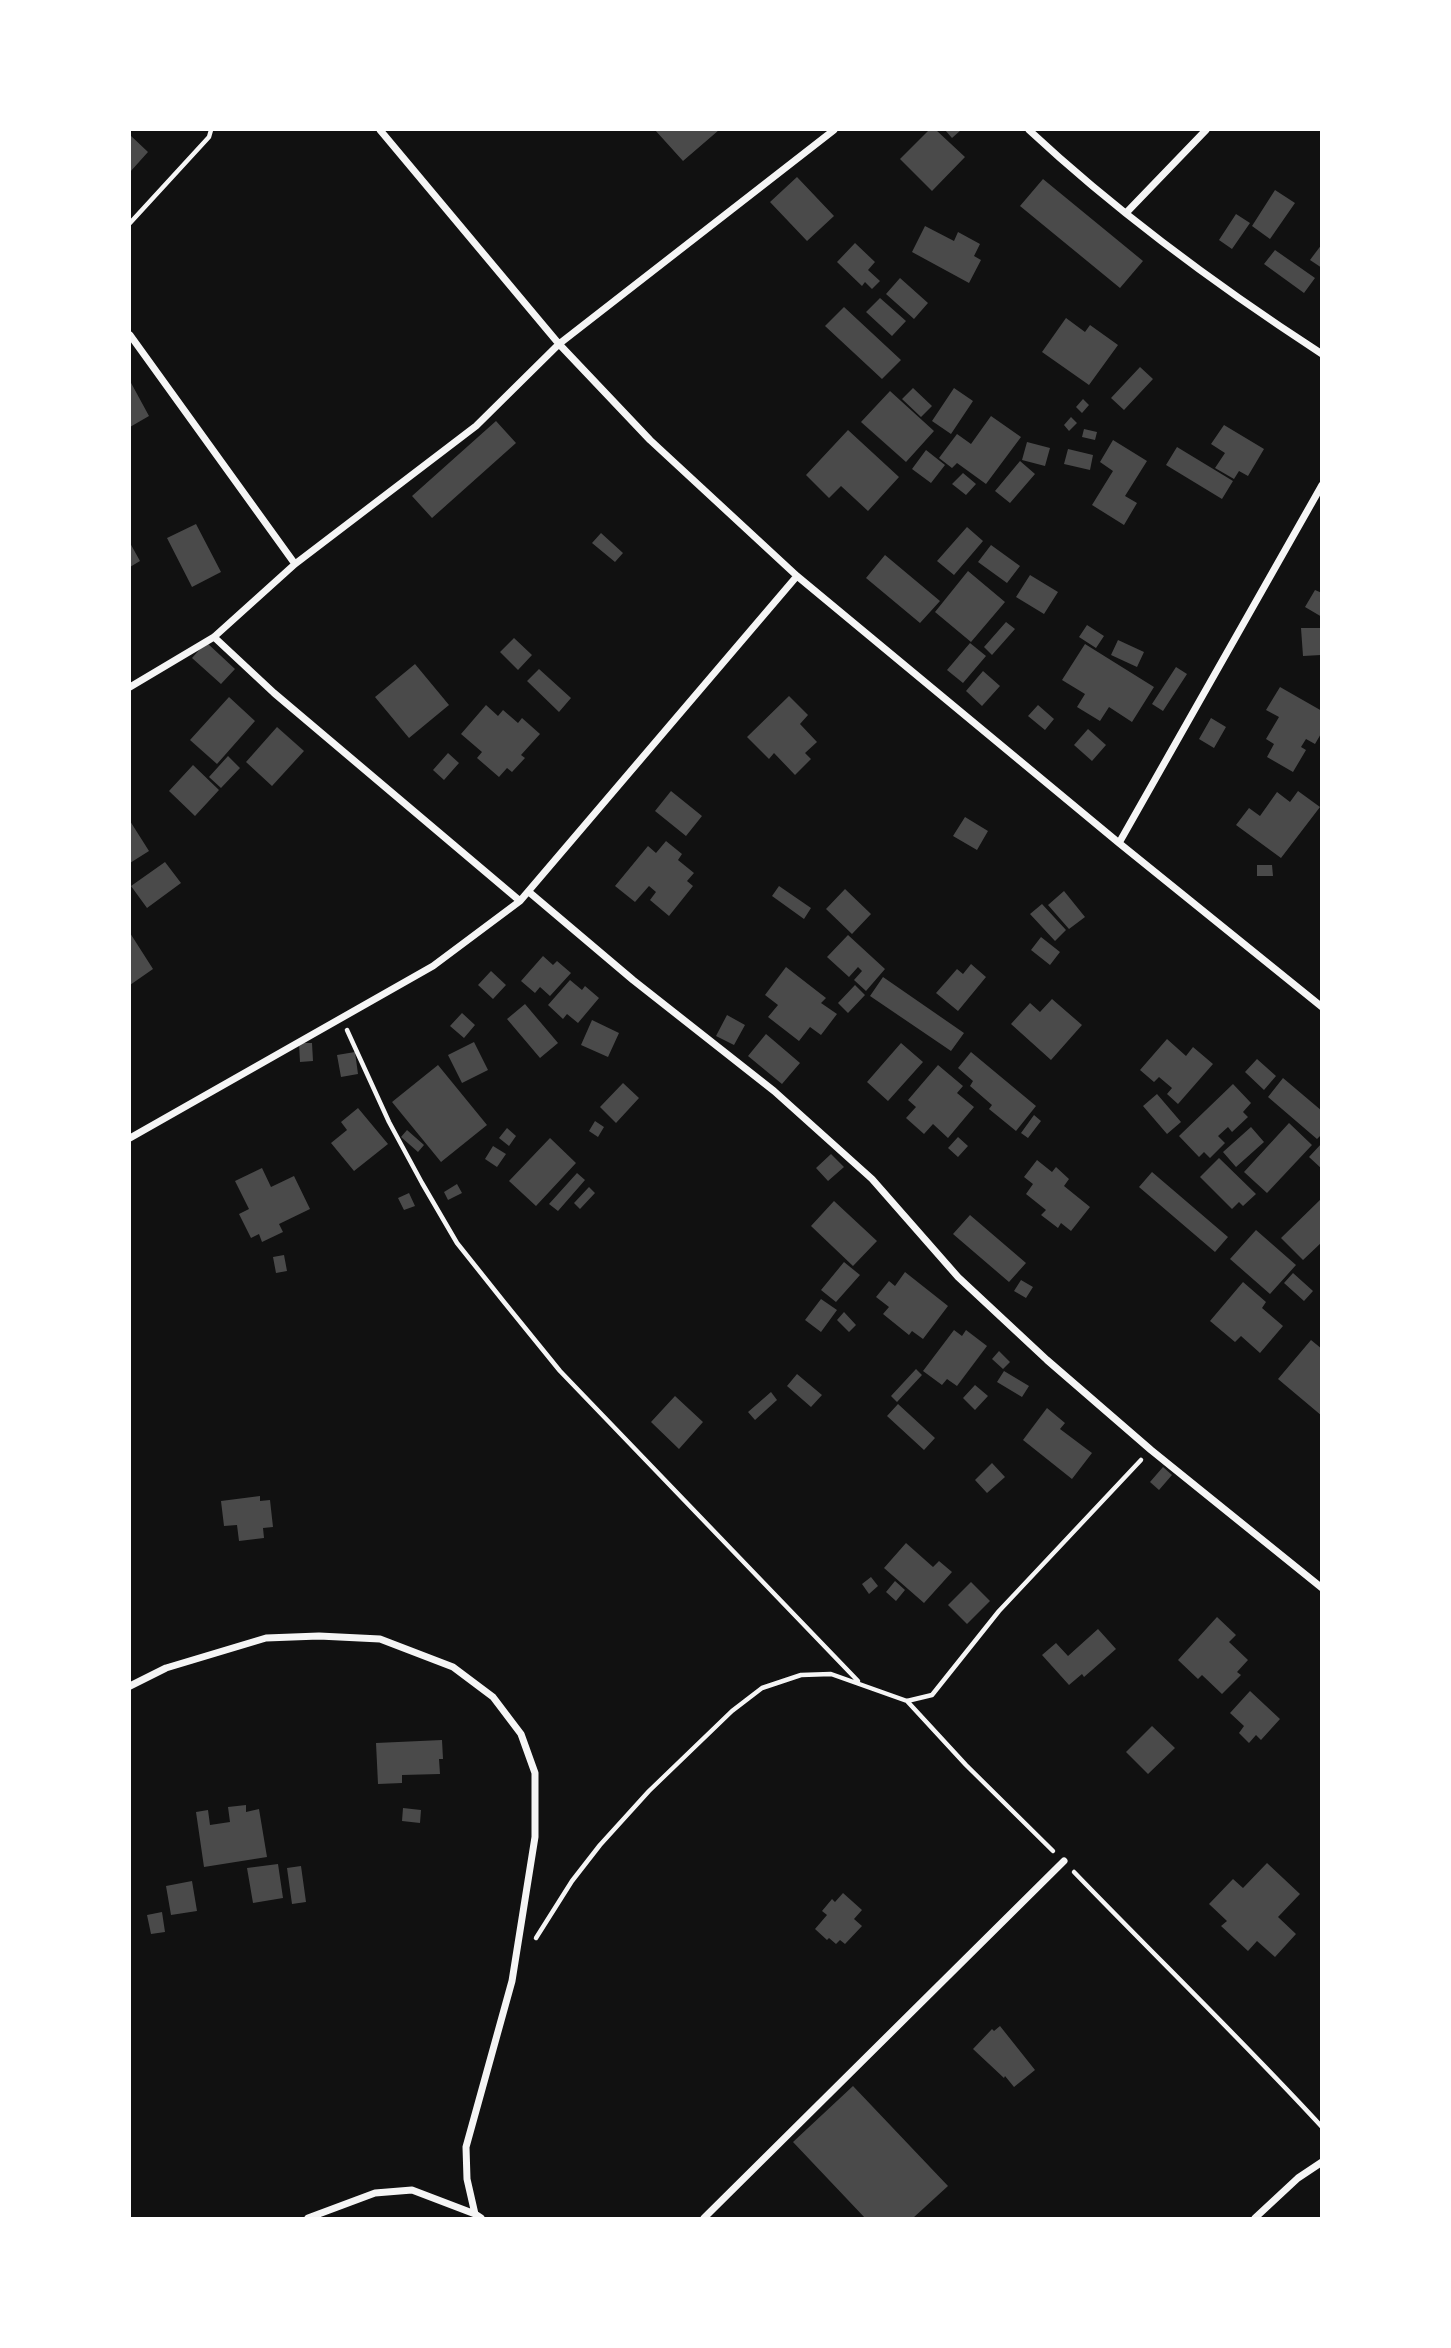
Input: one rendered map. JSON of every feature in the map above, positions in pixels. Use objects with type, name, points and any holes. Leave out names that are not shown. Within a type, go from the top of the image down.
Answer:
[{"type":"street","points":[[380,130],[559,344],[650,440],[797,576],[1321,1007]]},
{"type":"street","points":[[130,687],[214,637],[295,564],[476,426],[559,344],[834,130]]},
{"type":"street","points":[[1029,130],[1070,168],[1126,213],[1274,323],[1321,354]]},
{"type":"street","points":[[1126,213],[1206,130]]},
{"type":"street","points":[[130,335],[295,564]]},
{"type":"street","points":[[1119,843],[1321,485]]},
{"type":"street","points":[[130,1138],[433,966],[520,901],[797,576]]},
{"type":"street","points":[[214,637],[274,693],[520,901]]},
{"type":"street","points":[[529,892],[774,1091],[872,1180],[958,1277],[1047,1360],[1151,1450],[1321,1588]]},
{"type":"street","points":[[130,1686],[166,1668],[266,1638],[319,1636],[380,1639],[453,1667],[493,1697],[521,1734],[535,1773],[535,1837],[512,1981],[466,2147],[467,2179],[478,2216]]},
{"type":"street","points":[[704,2218],[1063,1861]]},
{"type":"street","points":[[1255,2218],[1298,2178],[1321,2162]]},
{"type":"street","points":[[308,2218],[375,2193],[412,2190],[478,2216]]},
{"type":"path","points":[[130,223],[209,137],[211,130]]},
{"type":"path","points":[[342,1019],[409,1158],[465,1253],[560,1371],[860,1684]]},
{"type":"path","points":[[907,1701],[932,1695],[999,1611],[1151,1450]]},
{"type":"path","points":[[531,1947],[572,1881],[600,1845],[649,1791],[732,1711],[762,1688],[801,1675],[831,1674],[907,1701],[966,1765],[1253,2052],[1321,2127]]},
{"type":"building","points":[[655,130],[719,130],[683,161]]},
{"type":"building","points":[[929,130],[936,130],[965,157],[932,191],[900,159]]},
{"type":"building","points":[[945,130],[961,130],[952,138]]},
{"type":"building","points":[[130,135],[148,152],[130,172]]},
{"type":"building","points":[[797,177],[834,216],[807,241],[770,202]]},
{"type":"building","points":[[1043,179],[1143,261],[1120,288],[1020,206]]},
{"type":"building","points":[[1275,190],[1295,203],[1270,239],[1252,226]]},
{"type":"building","points":[[1236,214],[1250,223],[1232,249],[1219,240]]},
{"type":"building","points":[[925,226],[954,241],[958,232],[980,244],[974,256],[981,260],[969,283],[912,252]]},
{"type":"building","points":[[855,243],[875,262],[868,270],[880,281],[872,289],[865,282],[862,286],[837,262]]},
{"type":"building","points":[[1322,244],[1322,268],[1310,260]]},
{"type":"building","points":[[1275,250],[1315,278],[1304,293],[1264,264]]},
{"type":"building","points":[[900,278],[928,303],[914,319],[886,294]]},
{"type":"building","points":[[880,298],[906,321],[892,336],[866,312]]},
{"type":"building","points":[[844,307],[901,360],[882,379],[825,326]]},
{"type":"building","points":[[1066,318],[1085,332],[1090,325],[1118,345],[1089,385],[1042,352]]},
{"type":"building","points":[[1140,367],[1153,379],[1124,410],[1111,398]]},
{"type":"building","points":[[130,381],[149,416],[130,427]]},
{"type":"building","points":[[913,388],[932,406],[921,417],[902,399]]},
{"type":"building","points":[[954,388],[973,401],[951,434],[932,421]]},
{"type":"building","points":[[890,391],[934,431],[906,462],[861,422]]},
{"type":"building","points":[[1083,399],[1089,405],[1082,413],[1076,407]]},
{"type":"building","points":[[991,416],[1021,437],[986,484],[957,463],[952,468],[939,458],[957,434],[971,444]]},
{"type":"building","points":[[1071,417],[1077,423],[1069,431],[1064,425]]},
{"type":"building","points":[[496,421],[516,443],[432,518],[412,496]]},
{"type":"building","points":[[1224,425],[1264,449],[1248,476],[1239,471],[1234,479],[1215,468],[1225,453],[1211,444]]},
{"type":"building","points":[[1084,429],[1097,432],[1095,440],[1082,437]]},
{"type":"building","points":[[848,430],[899,477],[868,511],[841,486],[829,498],[806,475]]},
{"type":"building","points":[[1113,440],[1147,461],[1125,496],[1137,503],[1124,525],[1092,505],[1113,471],[1100,462]]},
{"type":"building","points":[[1027,442],[1050,448],[1045,466],[1022,460]]},
{"type":"building","points":[[1177,447],[1233,481],[1222,499],[1166,465]]},
{"type":"building","points":[[1068,449],[1093,455],[1090,470],[1064,464]]},
{"type":"building","points":[[926,450],[945,465],[931,483],[912,469]]},
{"type":"building","points":[[1020,461],[1035,474],[1010,503],[995,491]]},
{"type":"building","points":[[963,473],[976,484],[966,495],[952,484]]},
{"type":"building","points":[[196,524],[221,572],[192,587],[167,538]]},
{"type":"building","points":[[967,527],[983,541],[954,575],[937,561]]},
{"type":"building","points":[[601,533],[623,553],[615,562],[592,543]]},
{"type":"building","points":[[130,543],[140,561],[130,567]]},
{"type":"building","points":[[991,545],[1020,566],[1007,583],[978,562]]},
{"type":"building","points":[[885,555],[940,601],[920,623],[866,578]]},
{"type":"building","points":[[968,571],[1005,602],[971,642],[935,612]]},
{"type":"building","points":[[1030,575],[1058,592],[1044,614],[1016,597]]},
{"type":"building","points":[[1315,590],[1322,593],[1322,617],[1305,607]]},
{"type":"building","points":[[1006,622],[1015,629],[992,655],[984,647]]},
{"type":"building","points":[[1087,625],[1104,636],[1096,648],[1079,637]]},
{"type":"building","points":[[1301,628],[1320,628],[1321,655],[1303,656]]},
{"type":"building","points":[[514,638],[532,655],[518,670],[500,652]]},
{"type":"building","points":[[1118,640],[1144,652],[1137,667],[1111,655]]},
{"type":"building","points":[[206,642],[235,669],[221,684],[192,658]]},
{"type":"building","points":[[970,643],[986,656],[963,683],[947,670]]},
{"type":"building","points":[[1085,644],[1154,687],[1132,722],[1109,707],[1100,721],[1077,707],[1085,694],[1062,680]]},
{"type":"building","points":[[415,664],[449,705],[409,738],[375,697]]},
{"type":"building","points":[[1176,667],[1187,674],[1163,711],[1152,704]]},
{"type":"building","points":[[539,669],[571,698],[559,712],[527,681]]},
{"type":"building","points":[[983,671],[1000,686],[982,706],[966,691]]},
{"type":"building","points":[[1280,687],[1322,711],[1322,732],[1315,744],[1306,739],[1301,747],[1306,750],[1293,772],[1267,757],[1274,744],[1266,739],[1279,717],[1266,710]]},
{"type":"building","points":[[789,696],[808,715],[800,724],[817,742],[805,753],[811,759],[795,775],[774,753],[769,759],[747,737]]},
{"type":"building","points":[[229,697],[255,721],[217,764],[190,740]]},
{"type":"building","points":[[486,705],[498,716],[503,710],[518,723],[522,718],[540,734],[521,755],[525,758],[512,772],[507,768],[499,777],[477,758],[482,752],[461,734]]},
{"type":"building","points":[[1038,705],[1054,719],[1045,730],[1028,716]]},
{"type":"building","points":[[1211,718],[1226,727],[1214,748],[1199,739]]},
{"type":"building","points":[[277,727],[304,751],[272,786],[246,762]]},
{"type":"building","points":[[1088,729],[1106,745],[1092,761],[1074,745]]},
{"type":"building","points":[[448,753],[459,763],[444,780],[433,770]]},
{"type":"building","points":[[228,756],[240,768],[221,788],[209,777]]},
{"type":"building","points":[[193,765],[219,790],[195,816],[169,791]]},
{"type":"building","points":[[671,791],[702,816],[686,836],[655,811]]},
{"type":"building","points":[[1298,791],[1320,807],[1281,858],[1236,825],[1249,808],[1260,816],[1277,792],[1290,802]]},
{"type":"building","points":[[965,817],[988,831],[977,850],[953,836]]},
{"type":"building","points":[[130,821],[149,851],[130,863]]},
{"type":"building","points":[[666,841],[682,854],[678,860],[694,873],[687,881],[693,886],[669,916],[650,900],[656,892],[649,886],[635,902],[615,886],[648,846],[656,853]]},
{"type":"building","points":[[165,862],[181,883],[147,908],[131,886]]},
{"type":"building","points":[[1257,865],[1272,865],[1273,876],[1257,876]]},
{"type":"building","points":[[779,886],[811,908],[804,919],[772,896]]},
{"type":"building","points":[[845,889],[871,914],[852,934],[826,909]]},
{"type":"building","points":[[1064,891],[1085,917],[1069,929],[1048,905]]},
{"type":"building","points":[[1042,904],[1066,930],[1055,941],[1030,914]]},
{"type":"building","points":[[130,933],[153,969],[130,985]]},
{"type":"building","points":[[848,935],[885,969],[866,991],[854,980],[862,971],[858,967],[849,977],[827,957]]},
{"type":"building","points":[[1041,937],[1060,952],[1050,965],[1031,950]]},
{"type":"building","points":[[543,956],[553,965],[557,961],[571,973],[550,996],[540,987],[535,993],[521,981]]},
{"type":"building","points":[[971,964],[986,977],[958,1011],[936,993],[957,969],[963,974]]},
{"type":"building","points":[[786,967],[826,998],[821,1003],[837,1014],[821,1035],[810,1027],[799,1041],[768,1017],[778,1005],[765,995]]},
{"type":"building","points":[[491,971],[506,985],[493,999],[478,985]]},
{"type":"building","points":[[883,977],[964,1033],[951,1051],[870,996]]},
{"type":"building","points":[[570,980],[582,990],[585,986],[599,998],[578,1023],[567,1014],[563,1019],[548,1005]]},
{"type":"building","points":[[855,985],[865,995],[848,1013],[838,1003]]},
{"type":"building","points":[[1052,999],[1082,1025],[1051,1060],[1011,1024],[1030,1003],[1040,1012]]},
{"type":"building","points":[[525,1004],[558,1043],[540,1058],[507,1019]]},
{"type":"building","points":[[462,1013],[475,1025],[464,1038],[450,1026]]},
{"type":"building","points":[[727,1015],[745,1025],[734,1045],[716,1036]]},
{"type":"building","points":[[592,1020],[619,1033],[608,1057],[581,1045]]},
{"type":"building","points":[[766,1034],[800,1063],[782,1084],[748,1056]]},
{"type":"building","points":[[1167,1039],[1186,1056],[1193,1047],[1213,1064],[1178,1104],[1167,1094],[1172,1088],[1159,1077],[1154,1082],[1140,1070]]},
{"type":"building","points":[[474,1042],[488,1070],[462,1083],[448,1055]]},
{"type":"building","points":[[299,1043],[312,1043],[313,1061],[300,1062]]},
{"type":"building","points":[[901,1043],[923,1062],[888,1101],[867,1082]]},
{"type":"building","points":[[355,1052],[358,1074],[341,1077],[337,1055]]},
{"type":"building","points":[[971,1052],[1036,1106],[1016,1131],[989,1109],[992,1105],[970,1086],[973,1081],[958,1068]]},
{"type":"building","points":[[1257,1059],[1276,1076],[1264,1090],[1245,1072]]},
{"type":"building","points":[[438,1065],[487,1125],[441,1162],[392,1102]]},
{"type":"building","points":[[938,1065],[963,1086],[957,1093],[974,1107],[948,1138],[933,1124],[924,1134],[906,1118],[916,1107],[908,1100]]},
{"type":"building","points":[[1283,1078],[1322,1111],[1322,1134],[1317,1139],[1268,1097]]},
{"type":"building","points":[[623,1083],[639,1098],[616,1123],[600,1107]]},
{"type":"building","points":[[1233,1084],[1251,1103],[1243,1112],[1248,1117],[1232,1132],[1228,1127],[1218,1136],[1225,1143],[1210,1158],[1204,1152],[1199,1157],[1179,1136]]},
{"type":"building","points":[[1157,1094],[1181,1122],[1167,1134],[1143,1106]]},
{"type":"building","points":[[358,1108],[388,1144],[354,1171],[331,1143],[347,1130],[341,1122]]},
{"type":"building","points":[[1034,1115],[1041,1121],[1028,1138],[1021,1133]]},
{"type":"building","points":[[595,1121],[604,1127],[598,1137],[589,1131]]},
{"type":"building","points":[[1289,1123],[1312,1145],[1267,1193],[1244,1172]]},
{"type":"building","points":[[1251,1127],[1264,1142],[1236,1167],[1223,1152]]},
{"type":"building","points":[[507,1128],[516,1136],[509,1146],[499,1138]]},
{"type":"building","points":[[407,1130],[424,1145],[418,1152],[401,1137]]},
{"type":"building","points":[[958,1137],[968,1146],[958,1157],[948,1148]]},
{"type":"building","points":[[550,1138],[576,1163],[536,1206],[509,1181]]},
{"type":"building","points":[[1322,1143],[1322,1169],[1309,1157]]},
{"type":"building","points":[[493,1146],[506,1154],[497,1167],[485,1159]]},
{"type":"building","points":[[831,1154],[844,1167],[828,1181],[816,1168]]},
{"type":"building","points":[[1219,1158],[1256,1194],[1243,1206],[1239,1202],[1232,1209],[1200,1177]]},
{"type":"building","points":[[1037,1160],[1052,1172],[1056,1167],[1069,1179],[1064,1186],[1090,1207],[1071,1231],[1061,1223],[1058,1228],[1041,1215],[1046,1210],[1026,1194],[1033,1184],[1024,1177]]},
{"type":"building","points":[[262,1168],[271,1187],[294,1176],[310,1209],[279,1224],[283,1232],[262,1242],[259,1234],[251,1238],[239,1214],[249,1209],[235,1181]]},
{"type":"building","points":[[1152,1172],[1228,1237],[1215,1252],[1139,1187]]},
{"type":"building","points":[[577,1173],[585,1180],[558,1211],[549,1204]]},
{"type":"building","points":[[457,1184],[462,1193],[448,1200],[444,1192]]},
{"type":"building","points":[[589,1187],[595,1193],[580,1209],[574,1203]]},
{"type":"building","points":[[409,1193],[415,1206],[404,1210],[398,1198]]},
{"type":"building","points":[[1322,1198],[1322,1242],[1303,1260],[1281,1238]]},
{"type":"building","points":[[834,1201],[877,1241],[853,1266],[811,1226]]},
{"type":"building","points":[[970,1215],[1026,1263],[1009,1282],[953,1234]]},
{"type":"building","points":[[1256,1230],[1296,1265],[1270,1294],[1230,1259]]},
{"type":"building","points":[[284,1255],[287,1271],[276,1273],[273,1257]]},
{"type":"building","points":[[844,1262],[860,1275],[836,1302],[821,1290]]},
{"type":"building","points":[[905,1272],[948,1306],[923,1339],[912,1331],[909,1335],[883,1314],[889,1307],[876,1297],[889,1281],[895,1286]]},
{"type":"building","points":[[1293,1273],[1313,1291],[1304,1301],[1284,1283]]},
{"type":"building","points":[[1021,1280],[1033,1287],[1026,1298],[1014,1291]]},
{"type":"building","points":[[1243,1282],[1266,1302],[1262,1308],[1283,1326],[1260,1353],[1241,1336],[1235,1342],[1210,1321]]},
{"type":"building","points":[[821,1299],[837,1310],[821,1332],[805,1320]]},
{"type":"building","points":[[844,1312],[856,1325],[849,1332],[837,1320]]},
{"type":"building","points":[[954,1330],[962,1336],[966,1330],[987,1346],[957,1386],[947,1379],[942,1385],[923,1371]]},
{"type":"building","points":[[1311,1340],[1322,1349],[1322,1416],[1278,1379]]},
{"type":"building","points":[[999,1351],[1010,1362],[1003,1369],[992,1359]]},
{"type":"building","points":[[916,1369],[922,1375],[897,1402],[891,1396]]},
{"type":"building","points":[[1004,1371],[1029,1386],[1022,1397],[997,1382]]},
{"type":"building","points":[[797,1374],[822,1395],[811,1407],[787,1386]]},
{"type":"building","points":[[975,1385],[988,1396],[975,1410],[963,1398]]},
{"type":"building","points":[[771,1392],[777,1400],[755,1420],[748,1412]]},
{"type":"building","points":[[675,1396],[703,1422],[679,1449],[651,1422]]},
{"type":"building","points":[[898,1404],[935,1438],[924,1450],[887,1416]]},
{"type":"building","points":[[1047,1408],[1065,1423],[1060,1429],[1092,1453],[1072,1479],[1023,1440]]},
{"type":"building","points":[[992,1463],[1005,1477],[987,1493],[975,1480]]},
{"type":"building","points":[[1163,1467],[1172,1475],[1159,1490],[1150,1482]]},
{"type":"building","points":[[260,1496],[260,1501],[270,1500],[273,1527],[263,1528],[264,1538],[239,1541],[237,1525],[224,1526],[221,1501]]},
{"type":"building","points":[[906,1543],[933,1567],[939,1561],[952,1572],[924,1603],[884,1568]]},
{"type":"building","points":[[871,1577],[878,1586],[869,1594],[862,1584]]},
{"type":"building","points":[[895,1581],[905,1590],[896,1601],[886,1592]]},
{"type":"building","points":[[971,1582],[990,1601],[967,1624],[948,1605]]},
{"type":"building","points":[[1217,1617],[1236,1635],[1229,1642],[1248,1660],[1237,1672],[1241,1675],[1222,1694],[1202,1675],[1198,1679],[1178,1660]]},
{"type":"building","points":[[1098,1629],[1116,1649],[1084,1677],[1082,1674],[1069,1685],[1042,1655],[1056,1643],[1068,1656]]},
{"type":"building","points":[[1250,1691],[1280,1719],[1261,1740],[1256,1735],[1249,1743],[1239,1733],[1244,1726],[1230,1713]]},
{"type":"building","points":[[1152,1726],[1175,1748],[1148,1774],[1126,1752]]},
{"type":"building","points":[[442,1740],[443,1759],[439,1759],[440,1774],[402,1775],[402,1783],[378,1784],[376,1743]]},
{"type":"building","points":[[246,1805],[246,1812],[259,1809],[267,1857],[204,1867],[196,1812],[208,1810],[210,1825],[230,1822],[228,1807]]},
{"type":"building","points":[[403,1808],[421,1810],[420,1823],[402,1821]]},
{"type":"building","points":[[1267,1863],[1300,1894],[1278,1917],[1296,1934],[1275,1957],[1257,1941],[1248,1951],[1221,1926],[1227,1921],[1209,1904],[1233,1879],[1243,1888]]},
{"type":"building","points":[[278,1864],[283,1898],[253,1903],[247,1868]]},
{"type":"building","points":[[301,1866],[306,1902],[292,1904],[287,1868]]},
{"type":"building","points":[[192,1881],[197,1911],[171,1915],[166,1886]]},
{"type":"building","points":[[843,1893],[862,1910],[854,1919],[862,1926],[845,1944],[840,1940],[836,1944],[815,1929],[827,1915],[822,1911],[832,1899],[835,1902]]},
{"type":"building","points":[[162,1912],[165,1932],[151,1934],[147,1915]]},
{"type":"building","points":[[1000,2026],[1035,2070],[1014,2087],[973,2049],[992,2029],[994,2031]]},
{"type":"building","points":[[853,2086],[948,2186],[913,2218],[865,2218],[793,2142]]}]
